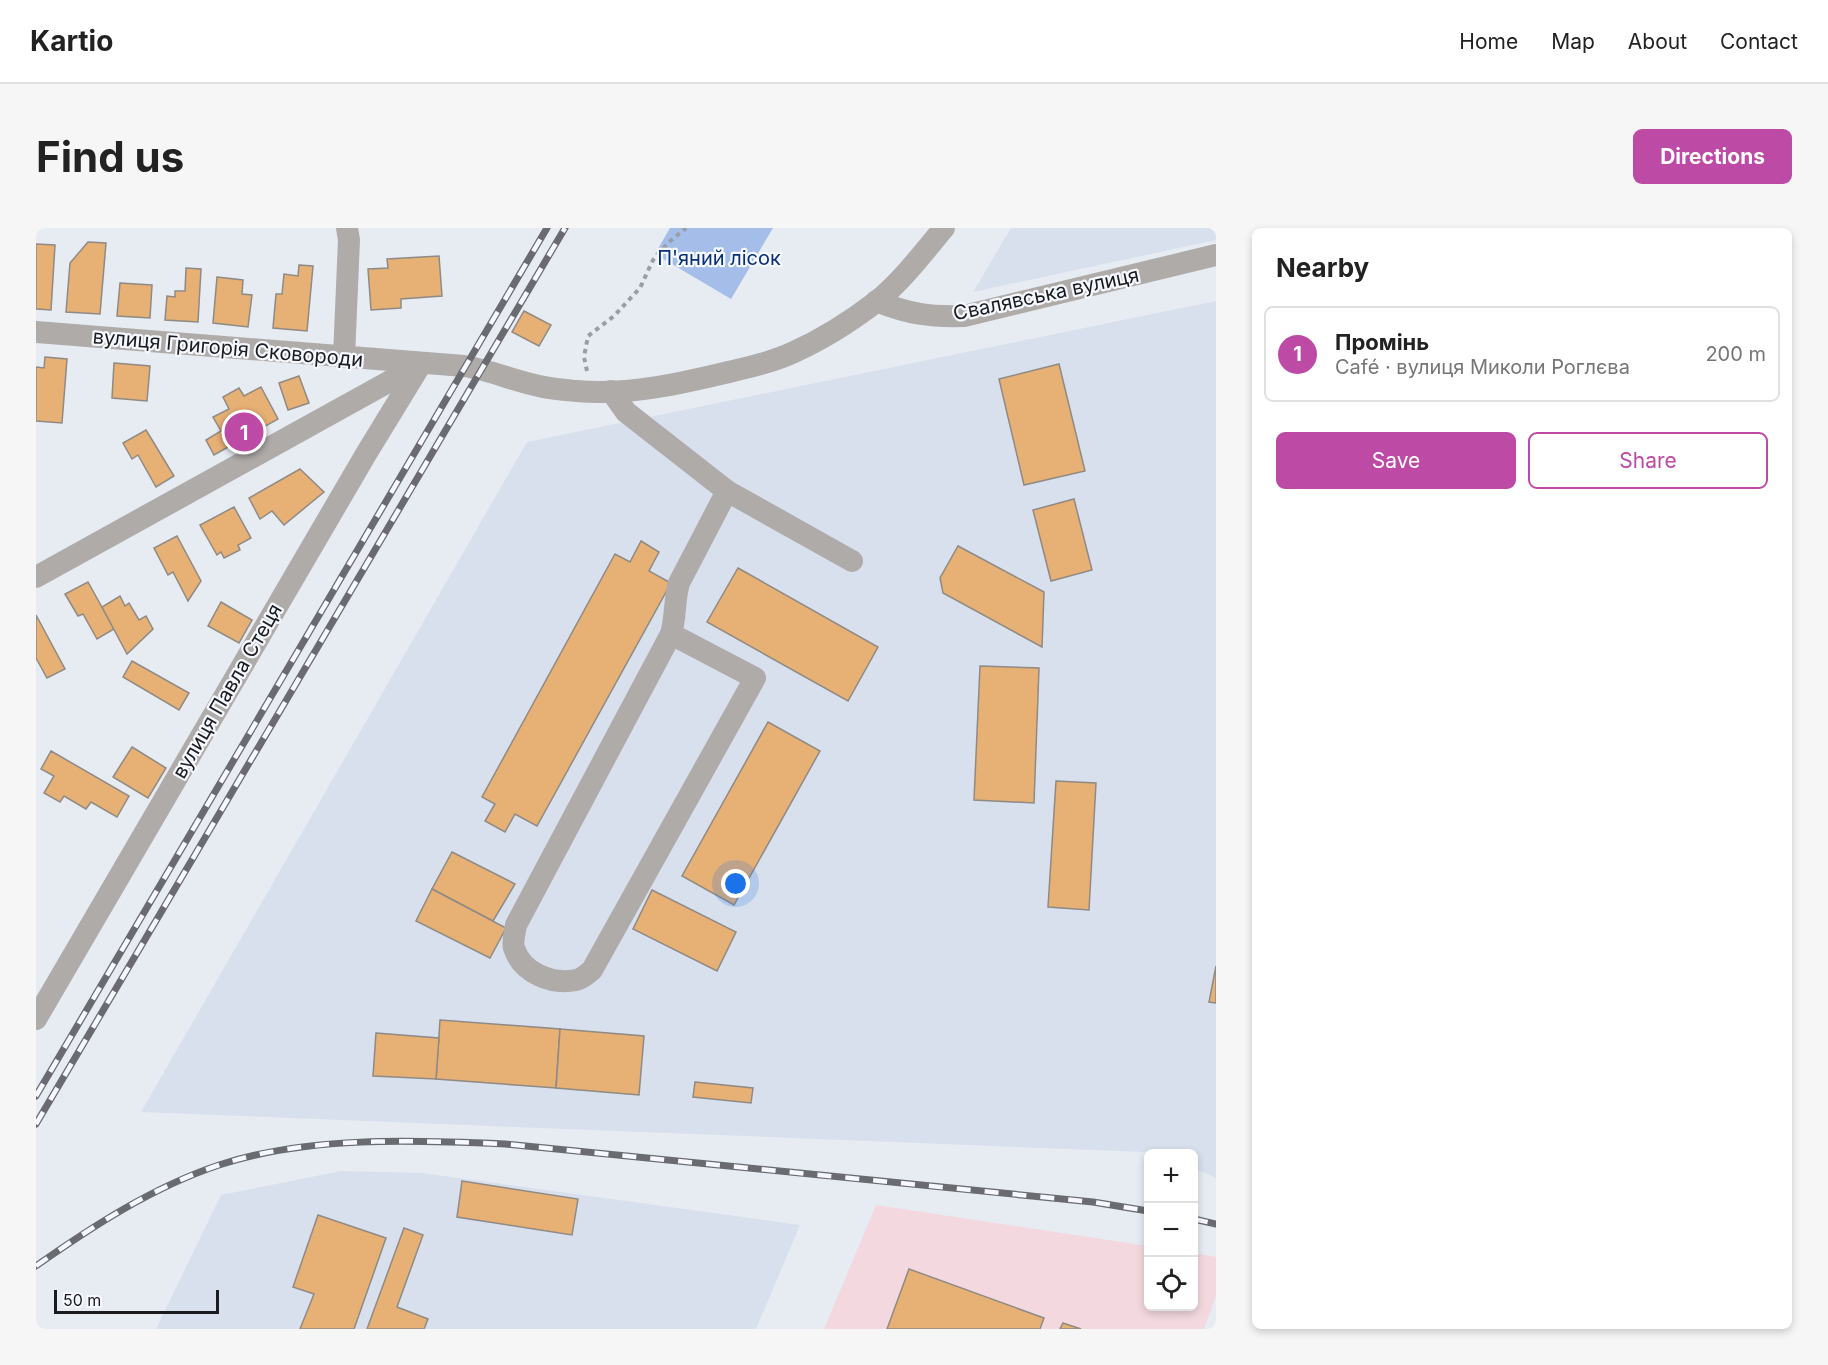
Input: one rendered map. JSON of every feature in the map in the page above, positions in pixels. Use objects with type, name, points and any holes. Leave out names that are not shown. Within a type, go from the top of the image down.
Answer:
[{"type":"street","points":[[344,357],[349,240],[347,228]]},
{"type":"street","points":[[36,577],[420,364],[481,369],[540,386],[578,391],[611,391],[655,387],[701,379],[760,364],[793,352],[830,333],[876,301],[905,273],[944,228]]},
{"type":"street","name":"Свалявська вулиця","points":[[876,301],[903,312],[934,317],[964,315],[1216,255]]},
{"type":"street","name":"вулиця Григорія Сковороди","points":[[36,332],[420,364]]},
{"type":"street","name":"вулиця Павла Стеця","points":[[36,1016],[420,364]]},
{"type":"street","points":[[611,391],[626,412],[727,491],[852,561]]},
{"type":"street","points":[[672,634],[755,678],[592,970],[578,980],[561,981],[538,976],[523,964],[513,947],[516,925],[672,634],[676,617],[675,598],[679,583],[727,491]]},
{"type":"path","points":[[587,375],[584,357],[588,336],[614,316],[640,288],[653,260],[686,228]]},
{"type":"shaded area","points":[[1011,228],[1216,228],[1216,240],[973,292]]},
{"type":"shaded area","points":[[1216,301],[1216,1178],[1198,1170],[1198,1149],[1144,1149],[1144,1152],[141,1112],[527,442]]},
{"type":"shaded area","points":[[341,1171],[422,1173],[800,1225],[756,1329],[156,1329],[221,1195]]},
{"type":"shaded area","points":[[876,1205],[1144,1245],[1144,1311],[1198,1311],[1198,1254],[1216,1257],[1216,1296],[1204,1329],[824,1329]]},
{"type":"green space","name":"П'яний лісок","points":[[670,228],[773,228],[731,299],[655,254]]},
{"type":"building","points":[[88,242],[106,243],[100,314],[66,312],[70,263]]},
{"type":"building","points":[[36,244],[55,245],[51,310],[36,309]]},
{"type":"building","points":[[439,256],[442,296],[401,299],[401,308],[371,310],[368,269],[388,268],[387,259]]},
{"type":"building","points":[[299,265],[313,266],[307,331],[273,328],[276,294],[282,294],[284,274],[298,276]]},
{"type":"building","points":[[186,268],[201,269],[198,322],[165,320],[167,296],[175,297],[175,291],[185,291]]},
{"type":"building","points":[[217,277],[243,280],[242,294],[252,295],[248,327],[213,323]]},
{"type":"building","points":[[120,283],[152,285],[150,318],[117,316]]},
{"type":"building","points":[[524,311],[551,325],[539,346],[512,332]]},
{"type":"building","points":[[45,357],[67,359],[62,423],[36,421],[36,367],[44,368]]},
{"type":"building","points":[[114,363],[150,366],[147,401],[112,398]]},
{"type":"building","points":[[1059,364],[1085,471],[1024,485],[999,379]]},
{"type":"building","points":[[299,376],[309,403],[288,410],[279,383]]},
{"type":"building","points":[[261,387],[278,419],[214,455],[206,440],[221,431],[213,417],[229,409],[223,397],[239,388],[244,396]]},
{"type":"building","points":[[146,430],[174,476],[156,487],[138,455],[132,459],[123,443]]},
{"type":"building","points":[[300,469],[324,492],[284,525],[272,511],[260,519],[249,498]]},
{"type":"building","points":[[1074,499],[1092,570],[1051,581],[1033,510]]},
{"type":"building","points":[[234,507],[251,538],[238,545],[240,550],[224,558],[221,552],[217,555],[200,525]]},
{"type":"building","points":[[177,536],[201,581],[188,601],[173,572],[168,575],[154,548]]},
{"type":"building","points":[[641,541],[659,552],[649,571],[671,583],[537,826],[515,814],[505,832],[485,821],[495,804],[482,797],[615,554],[630,562]]},
{"type":"building","points":[[958,546],[1044,592],[1042,647],[943,593],[940,578]]},
{"type":"building","points":[[738,568],[878,647],[848,701],[707,622]]},
{"type":"building","points":[[88,582],[114,629],[97,639],[83,614],[78,616],[65,594]]},
{"type":"building","points":[[120,596],[125,606],[129,603],[139,620],[146,616],[153,629],[127,654],[102,607]]},
{"type":"building","points":[[221,602],[252,620],[239,643],[208,626]]},
{"type":"building","points":[[36,615],[65,669],[47,678],[36,658]]},
{"type":"building","points":[[132,661],[189,693],[179,710],[123,677]]},
{"type":"building","points":[[980,666],[1039,668],[1034,803],[974,800]]},
{"type":"building","points":[[768,722],[820,751],[734,905],[682,876]]},
{"type":"building","points":[[132,747],[166,768],[148,798],[113,777]]},
{"type":"building","points":[[51,751],[129,796],[117,817],[91,802],[86,809],[64,796],[60,802],[44,793],[54,776],[41,769]]},
{"type":"building","points":[[1056,781],[1096,783],[1089,910],[1048,907]]},
{"type":"building","points":[[452,852],[515,884],[493,921],[432,889]]},
{"type":"building","points":[[432,889],[506,928],[490,958],[416,921]]},
{"type":"building","points":[[652,890],[736,932],[717,971],[633,929]]},
{"type":"building","points":[[1216,966],[1216,1003],[1209,1002]]},
{"type":"building","points":[[440,1020],[560,1029],[556,1088],[436,1079]]},
{"type":"building","points":[[560,1029],[644,1036],[639,1095],[556,1088]]},
{"type":"building","points":[[376,1033],[439,1038],[436,1079],[373,1076]]},
{"type":"building","points":[[695,1082],[753,1088],[751,1103],[693,1097]]},
{"type":"building","points":[[462,1181],[578,1199],[572,1235],[457,1217]]},
{"type":"building","points":[[318,1215],[386,1238],[354,1329],[300,1329],[314,1294],[293,1287]]},
{"type":"building","points":[[404,1228],[423,1235],[397,1307],[428,1319],[424,1329],[367,1329]]},
{"type":"building","points":[[909,1269],[1044,1318],[1040,1329],[887,1329]]},
{"type":"building","points":[[1063,1323],[1081,1329],[1060,1329]]},
{"type":"railway","points":[[36,1096],[547,228]]},
{"type":"railway","points":[[36,1124],[565,228]]},
{"type":"railway","points":[[36,1266],[79,1236],[124,1209],[195,1174],[219,1165],[288,1149],[360,1142],[505,1144],[1093,1202],[1144,1210]]},
{"type":"railway","points":[[1198,1220],[1216,1224]]},
{"type":"place","name":"Промінь","points":[[244,432]]}]
